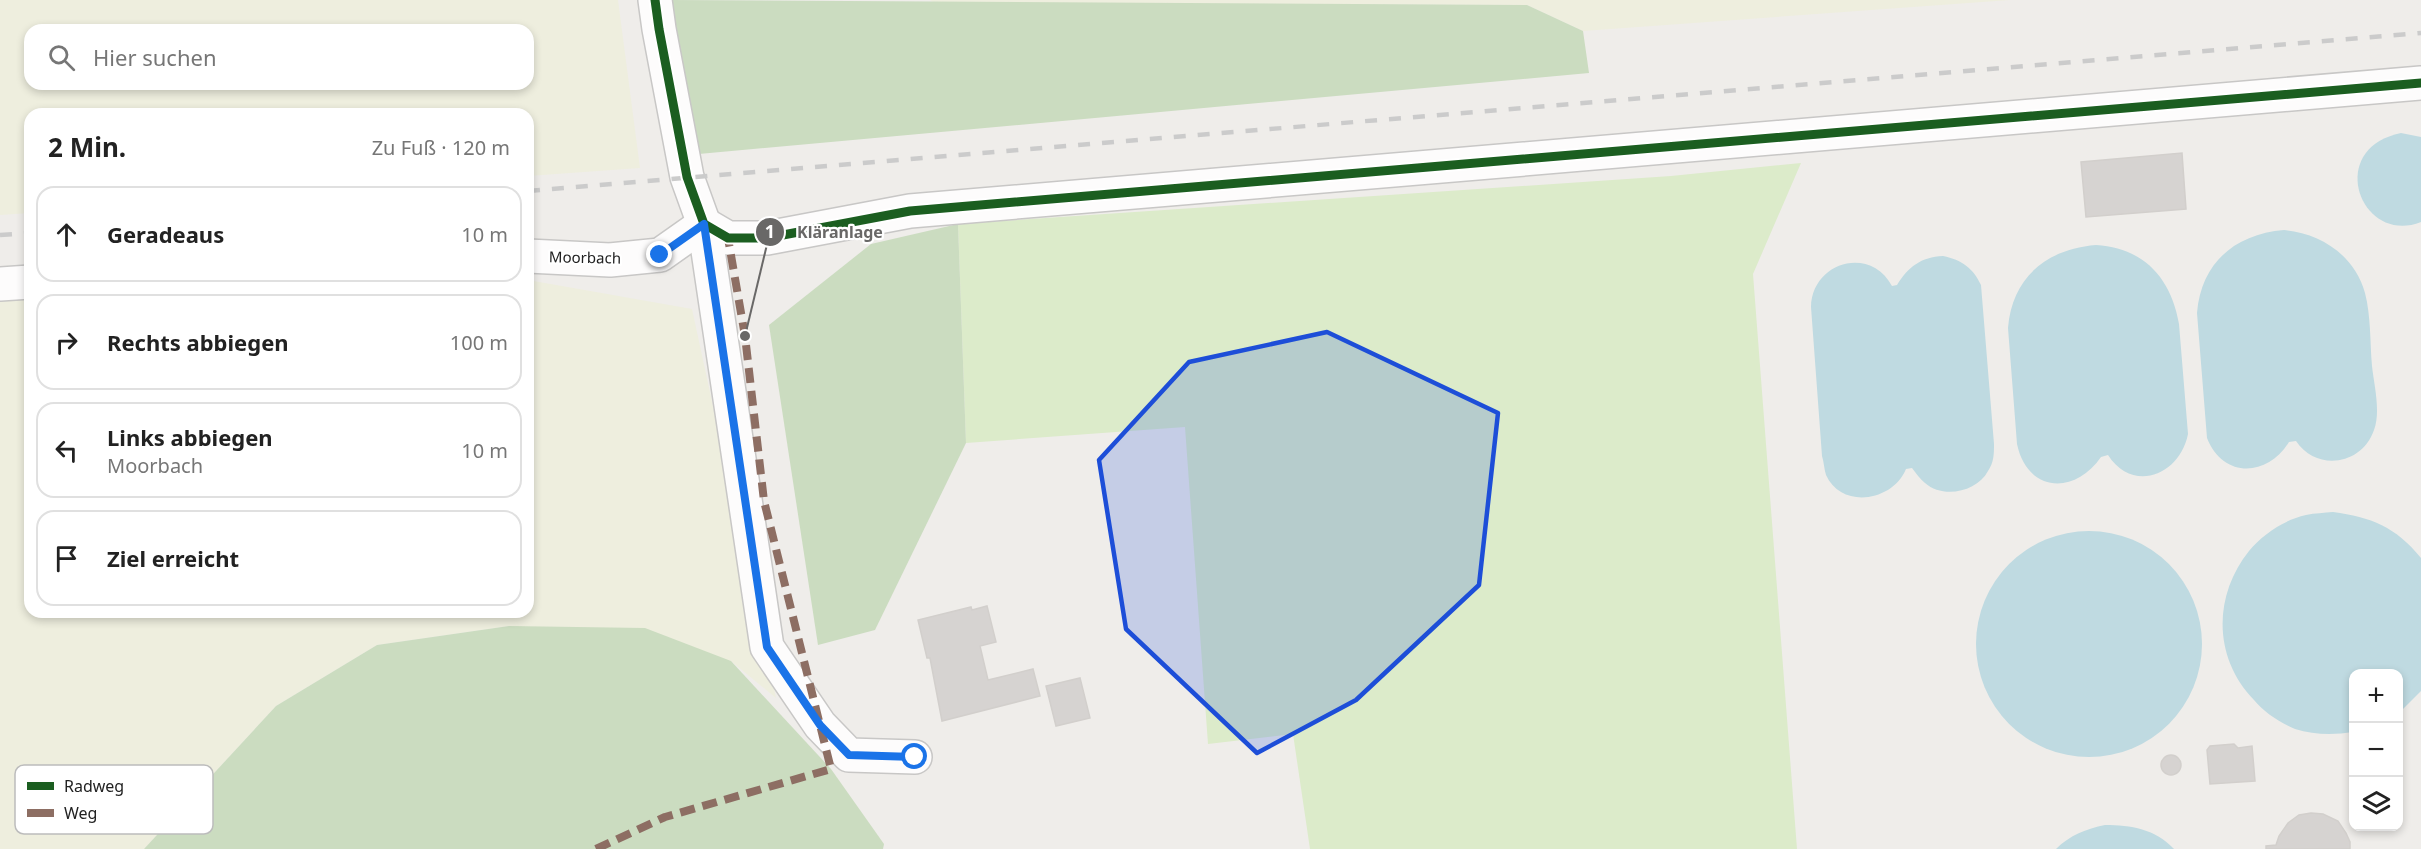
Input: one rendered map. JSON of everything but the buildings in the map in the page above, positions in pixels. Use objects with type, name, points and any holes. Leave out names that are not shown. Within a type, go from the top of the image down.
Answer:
[{"type":"street","points":[[656,0],[659,29],[687,177],[704,224],[767,647],[820,725],[849,755],[915,757]]},
{"type":"street","points":[[704,224],[728,238],[767,238],[910,211],[2421,82]]},
{"type":"street","name":"Moorbach","points":[[534,256],[610,260],[660,255],[704,224]]},
{"type":"street","points":[[0,284],[24,282]]},
{"type":"highlighted area","points":[[1327,332],[1498,413],[1479,585],[1356,700],[1257,753],[1126,629],[1099,460],[1189,362]]},
{"type":"green space","points":[[0,0],[618,0],[640,168],[534,176],[534,108],[24,108],[24,213],[0,215]]},
{"type":"green space","points":[[672,0],[1527,5],[1583,31],[1589,73],[688,155]]},
{"type":"green space","points":[[930,0],[2010,0],[1583,31],[1527,5],[935,3]]},
{"type":"green space","points":[[1801,163],[1753,274],[1797,849],[1310,849],[1293,734],[1208,744],[1185,427],[966,443],[958,224],[1671,176]]},
{"type":"green space","points":[[958,224],[966,443],[875,630],[818,645],[769,325],[871,244]]},
{"type":"green space","points":[[534,281],[692,309],[776,698],[731,661],[509,626],[377,645],[276,706],[213,774],[213,765],[15,765],[15,834],[158,834],[144,849],[0,849],[0,300],[24,298],[24,618],[534,618]]},
{"type":"green space","points":[[509,626],[645,628],[731,661],[831,769],[884,844],[883,849],[144,849],[158,834],[213,834],[213,774],[276,706],[377,645]]},
{"type":"water","points":[[2401,133],[2421,137],[2421,222],[2400,226],[2382,220],[2368,209],[2360,192],[2358,175],[2363,157],[2377,142]]},
{"type":"water","points":[[2284,230],[2298,232],[2323,241],[2345,258],[2360,280],[2368,311],[2377,406],[2376,423],[2368,442],[2350,457],[2327,460],[2315,457],[2305,451],[2296,441],[2289,442],[2270,462],[2246,469],[2234,467],[2214,451],[2207,438],[2197,313],[2200,295],[2213,266],[2224,254],[2250,238]]},
{"type":"water","points":[[2096,245],[2113,247],[2141,259],[2162,280],[2169,293],[2179,324],[2188,434],[2176,460],[2166,469],[2154,474],[2142,476],[2130,474],[2118,467],[2108,455],[2101,457],[2090,470],[2078,478],[2065,483],[2053,483],[2031,472],[2022,460],[2017,444],[2008,328],[2011,310],[2025,280],[2035,269],[2062,252]]},
{"type":"water","points":[[1943,256],[1966,266],[1981,285],[1994,444],[1991,464],[1983,478],[1976,484],[1959,491],[1941,491],[1932,488],[1912,468],[1906,469],[1899,480],[1879,494],[1855,497],[1843,493],[1833,486],[1826,475],[1822,456],[1811,307],[1814,291],[1821,279],[1831,270],[1844,264],[1857,263],[1870,266],[1882,273],[1892,286],[1897,285],[1916,264],[1928,258]]},
{"type":"water","points":[[2333,512],[2359,517],[2382,525],[2402,538],[2421,558],[2421,691],[2403,709],[2403,669],[2349,669],[2349,733],[2324,734],[2302,731],[2289,727],[2273,717],[2258,704],[2241,683],[2231,665],[2225,646],[2224,607],[2237,569],[2249,551],[2267,533],[2290,520],[2309,514]]},
{"type":"water","points":[[2089,531],[2111,533],[2142,544],[2169,564],[2189,591],[2200,622],[2202,644],[2200,666],[2189,697],[2169,724],[2142,744],[2111,755],[2089,757],[2067,755],[2036,744],[2009,724],[1989,697],[1978,666],[1976,644],[1978,622],[1989,591],[2009,564],[2036,544],[2067,533]]},
{"type":"water","points":[[2105,825],[2124,826],[2151,833],[2174,849],[2056,849],[2079,833]]},
{"type":"railway","points":[[534,190],[2421,33]]},
{"type":"railway","points":[[0,235],[24,233]]},
{"type":"marked path","points":[[596,849],[665,817],[831,769],[764,501],[745,336],[728,238]]},
{"type":"cycle path","points":[[655,0],[687,177],[704,224],[728,238],[767,238],[910,211],[2421,83]]},
{"type":"place","name":"Kläranlage","points":[[745,336]]},
{"type":"route","points":[[660,255],[704,224],[767,647],[820,725],[849,755],[915,757]]}]
